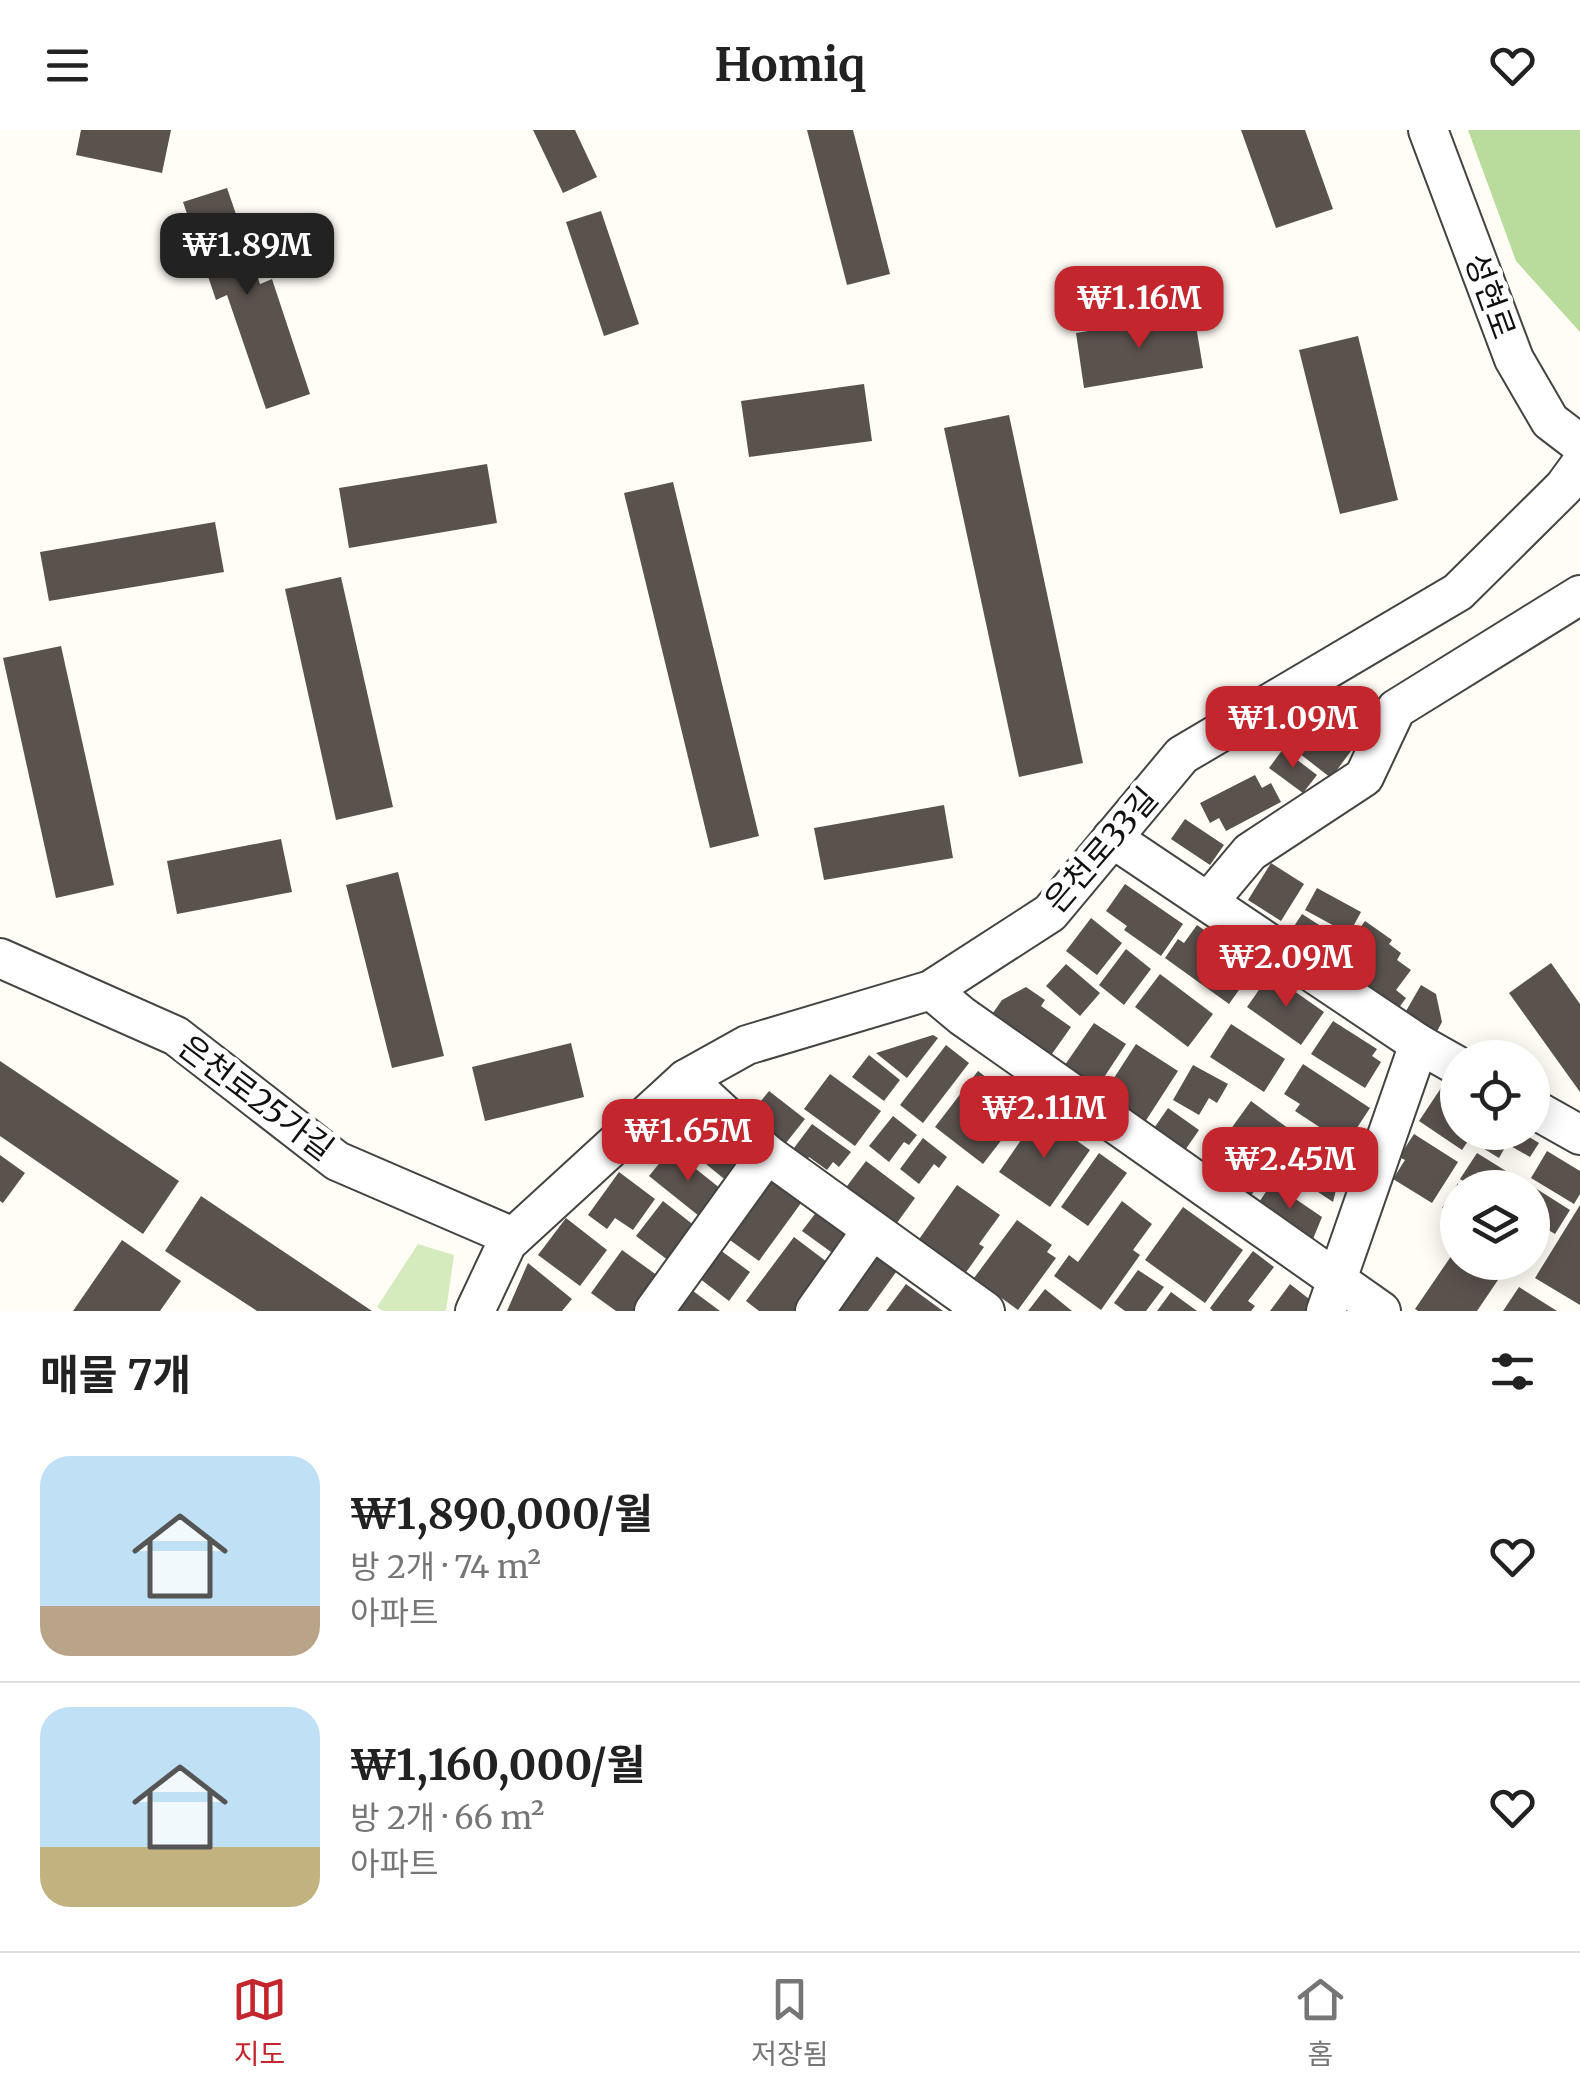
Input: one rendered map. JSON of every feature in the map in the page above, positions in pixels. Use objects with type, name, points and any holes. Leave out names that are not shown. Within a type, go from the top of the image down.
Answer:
[{"type":"street","name":"성현로","points":[[1428,130],[1514,359],[1550,421],[1580,444]]},
{"type":"street","name":"은천로33길","points":[[686,1079],[747,1045],[931,990],[1050,913],[1182,755],[1458,592],[1572,476]]},
{"type":"street","points":[[1208,902],[1250,852],[1364,777],[1396,710],[1580,595]]},
{"type":"street","points":[[1112,838],[1440,1056]]},
{"type":"street","name":"은천로25가길","points":[[0,958],[176,1036],[337,1161],[513,1237]]},
{"type":"street","points":[[931,990],[1330,1295],[1381,1311]]},
{"type":"street","points":[[1330,1295],[1419,1044]]},
{"type":"street","points":[[475,1311],[496,1259],[513,1237],[686,1079],[767,1154],[975,1308]]},
{"type":"street","points":[[1550,1118],[1580,1135]]},
{"type":"street","points":[[654,1311],[767,1154]]},
{"type":"street","points":[[816,1311],[872,1230]]},
{"type":"green space","points":[[1468,130],[1580,130],[1580,332],[1516,261]]},
{"type":"green space","points":[[418,1244],[454,1255],[446,1311],[383,1311],[377,1307]]},
{"type":"building","points":[[81,130],[171,130],[162,173],[76,155]]},
{"type":"building","points":[[533,130],[575,130],[597,177],[563,193]]},
{"type":"building","points":[[807,130],[853,130],[890,274],[847,285]]},
{"type":"building","points":[[1241,130],[1305,130],[1333,209],[1276,228]]},
{"type":"building","points":[[227,188],[260,284],[272,279],[310,394],[266,409],[227,295],[216,300],[183,202]]},
{"type":"building","points":[[601,211],[639,324],[604,336],[566,222]]},
{"type":"building","points":[[1194,314],[1203,368],[1084,388],[1076,333]]},
{"type":"building","points":[[1358,336],[1398,500],[1340,514],[1299,350]]},
{"type":"building","points":[[864,384],[872,441],[749,457],[741,401]]},
{"type":"building","points":[[1009,415],[1083,763],[1019,777],[944,428]]},
{"type":"building","points":[[487,464],[497,523],[349,548],[339,488]]},
{"type":"building","points":[[673,482],[759,836],[710,848],[624,493]]},
{"type":"building","points":[[215,522],[224,572],[49,601],[40,552]]},
{"type":"building","points":[[341,577],[393,807],[336,820],[285,589]]},
{"type":"building","points":[[61,646],[114,885],[56,898],[3,658]]},
{"type":"building","points":[[1321,729],[1351,751],[1331,778],[1295,750],[1310,731],[1316,736]]},
{"type":"building","points":[[1283,749],[1317,775],[1303,793],[1269,768]]},
{"type":"building","points":[[1255,775],[1262,788],[1271,783],[1281,802],[1226,831],[1219,818],[1210,823],[1200,803]]},
{"type":"building","points":[[944,805],[953,858],[824,880],[814,828]]},
{"type":"building","points":[[1185,819],[1224,845],[1210,865],[1171,839]]},
{"type":"building","points":[[281,839],[292,892],[177,914],[167,861]]},
{"type":"building","points":[[1271,863],[1304,884],[1281,921],[1248,900]]},
{"type":"building","points":[[398,872],[444,1056],[392,1068],[346,885]]},
{"type":"building","points":[[1125,884],[1183,924],[1161,956],[1124,930],[1127,926],[1106,911]]},
{"type":"building","points":[[1317,888],[1361,912],[1349,934],[1305,910]]},
{"type":"building","points":[[1302,914],[1338,937],[1325,957],[1289,934]]},
{"type":"building","points":[[1091,918],[1122,943],[1097,975],[1066,951]]},
{"type":"building","points":[[1365,921],[1392,940],[1389,944],[1401,953],[1397,960],[1411,970],[1396,990],[1406,998],[1395,1013],[1331,968]]},
{"type":"building","points":[[1197,925],[1248,961],[1238,975],[1246,980],[1229,1004],[1165,958],[1178,939],[1184,943]]},
{"type":"building","points":[[1126,949],[1151,969],[1124,1005],[1099,985]]},
{"type":"building","points":[[1551,963],[1580,1004],[1580,1092],[1550,1050],[1550,1040],[1543,1040],[1509,993]]},
{"type":"building","points":[[1066,964],[1100,993],[1080,1016],[1046,986]]},
{"type":"building","points":[[1160,974],[1213,1014],[1188,1047],[1135,1007]]},
{"type":"building","points":[[1270,974],[1324,1012],[1301,1045],[1247,1007]]},
{"type":"building","points":[[1421,985],[1436,994],[1442,1022],[1434,1037],[1402,1018]]},
{"type":"building","points":[[1026,987],[1045,1000],[1041,1006],[1071,1027],[1047,1061],[988,1020],[1002,1000]]},
{"type":"building","points":[[1333,1021],[1377,1049],[1372,1056],[1381,1062],[1365,1088],[1311,1054]]},
{"type":"building","points":[[1094,1023],[1126,1044],[1093,1094],[1060,1072]]},
{"type":"building","points":[[1231,1024],[1285,1059],[1264,1092],[1210,1057]]},
{"type":"building","points":[[933,1035],[938,1038],[907,1078],[876,1053]]},
{"type":"building","points":[[571,1043],[584,1097],[485,1121],[472,1067]]},
{"type":"building","points":[[1136,1044],[1178,1071],[1143,1125],[1101,1098]]},
{"type":"building","points":[[946,1045],[969,1063],[923,1123],[900,1105]]},
{"type":"building","points":[[869,1055],[900,1080],[884,1101],[852,1077]]},
{"type":"building","points":[[0,1061],[179,1181],[143,1234],[0,1136]]},
{"type":"building","points":[[1303,1064],[1370,1108],[1349,1140],[1330,1128],[1327,1132],[1295,1111],[1300,1104],[1284,1094]]},
{"type":"building","points":[[1193,1065],[1228,1084],[1217,1103],[1209,1098],[1199,1115],[1173,1100]]},
{"type":"building","points":[[978,1071],[1026,1108],[983,1164],[935,1127]]},
{"type":"building","points":[[830,1074],[881,1111],[855,1146],[804,1109]]},
{"type":"building","points":[[1440,1090],[1440,1135],[1419,1121]]},
{"type":"building","points":[[769,1091],[805,1119],[778,1153],[742,1125]]},
{"type":"building","points":[[1251,1101],[1296,1134],[1247,1201],[1202,1169]]},
{"type":"building","points":[[1168,1108],[1199,1130],[1181,1156],[1150,1134]]},
{"type":"building","points":[[1039,1114],[1090,1150],[1050,1207],[999,1172]]},
{"type":"building","points":[[893,1116],[917,1135],[909,1145],[904,1142],[889,1162],[869,1146]]},
{"type":"building","points":[[812,1124],[851,1152],[839,1167],[833,1162],[827,1170],[809,1157],[802,1166],[788,1156]]},
{"type":"building","points":[[709,1127],[747,1158],[728,1182],[690,1151]]},
{"type":"building","points":[[1414,1134],[1458,1162],[1453,1170],[1440,1170],[1440,1190],[1432,1203],[1393,1179],[1405,1160],[1399,1157]]},
{"type":"building","points":[[923,1138],[947,1157],[939,1168],[934,1164],[919,1184],[900,1169]]},
{"type":"building","points":[[1302,1144],[1341,1170],[1333,1202],[1285,1170]]},
{"type":"building","points":[[671,1149],[726,1193],[704,1220],[649,1176]]},
{"type":"building","points":[[1486,1150],[1504,1150],[1499,1158]]},
{"type":"building","points":[[1547,1151],[1580,1171],[1580,1194],[1574,1204],[1550,1189],[1550,1170],[1536,1170]]},
{"type":"building","points":[[1099,1153],[1127,1173],[1088,1226],[1061,1207]]},
{"type":"building","points":[[1477,1153],[1504,1170],[1466,1170]]},
{"type":"building","points":[[0,1155],[25,1173],[3,1203],[0,1201]]},
{"type":"building","points":[[866,1161],[915,1198],[894,1227],[844,1190]]},
{"type":"building","points":[[619,1172],[655,1199],[633,1230],[615,1218],[607,1229],[588,1215]]},
{"type":"building","points":[[771,1176],[804,1199],[759,1261],[727,1238]]},
{"type":"building","points":[[1272,1183],[1322,1217],[1313,1239],[1306,1240],[1257,1205]]},
{"type":"building","points":[[957,1185],[1000,1215],[979,1244],[984,1247],[962,1278],[915,1245]]},
{"type":"building","points":[[201,1196],[372,1311],[257,1311],[165,1251]]},
{"type":"building","points":[[1550,1197],[1570,1210],[1555,1234],[1550,1231]]},
{"type":"building","points":[[663,1201],[700,1230],[673,1264],[636,1236]]},
{"type":"building","points":[[1122,1201],[1152,1224],[1133,1250],[1140,1255],[1101,1310],[1054,1276],[1069,1255],[1078,1262]]},
{"type":"building","points":[[1580,1205],[1580,1305],[1538,1280],[1550,1280],[1550,1254]]},
{"type":"building","points":[[821,1206],[857,1232],[838,1257],[802,1231]]},
{"type":"building","points":[[1183,1207],[1243,1250],[1205,1303],[1145,1260]]},
{"type":"building","points":[[566,1218],[607,1250],[580,1286],[538,1255]]},
{"type":"building","points":[[1017,1220],[1052,1245],[1047,1252],[1056,1258],[1018,1310],[974,1278]]},
{"type":"building","points":[[794,1237],[831,1265],[797,1311],[759,1311],[746,1301]]},
{"type":"building","points":[[122,1240],[181,1281],[160,1311],[73,1311]]},
{"type":"building","points":[[716,1247],[750,1272],[729,1301],[695,1275]]},
{"type":"building","points":[[872,1248],[899,1268],[868,1311],[826,1311]]},
{"type":"building","points":[[622,1250],[665,1281],[643,1311],[616,1311],[591,1293]]},
{"type":"building","points":[[1253,1251],[1274,1267],[1248,1301],[1255,1306],[1251,1311],[1213,1311],[1210,1308]]},
{"type":"building","points":[[528,1263],[572,1299],[562,1311],[507,1311]]},
{"type":"building","points":[[1138,1270],[1164,1287],[1146,1311],[1125,1311],[1114,1303]]},
{"type":"building","points":[[1440,1272],[1440,1280],[1498,1280],[1477,1311],[1415,1309]]},
{"type":"building","points":[[906,1284],[943,1311],[886,1311]]},
{"type":"building","points":[[1290,1284],[1313,1302],[1306,1311],[1270,1311]]},
{"type":"building","points":[[1519,1287],[1557,1311],[1503,1311]]},
{"type":"building","points":[[689,1288],[720,1311],[673,1311]]},
{"type":"building","points":[[1045,1289],[1072,1311],[1028,1311]]},
{"type":"building","points":[[1171,1292],[1197,1311],[1157,1311]]}]
